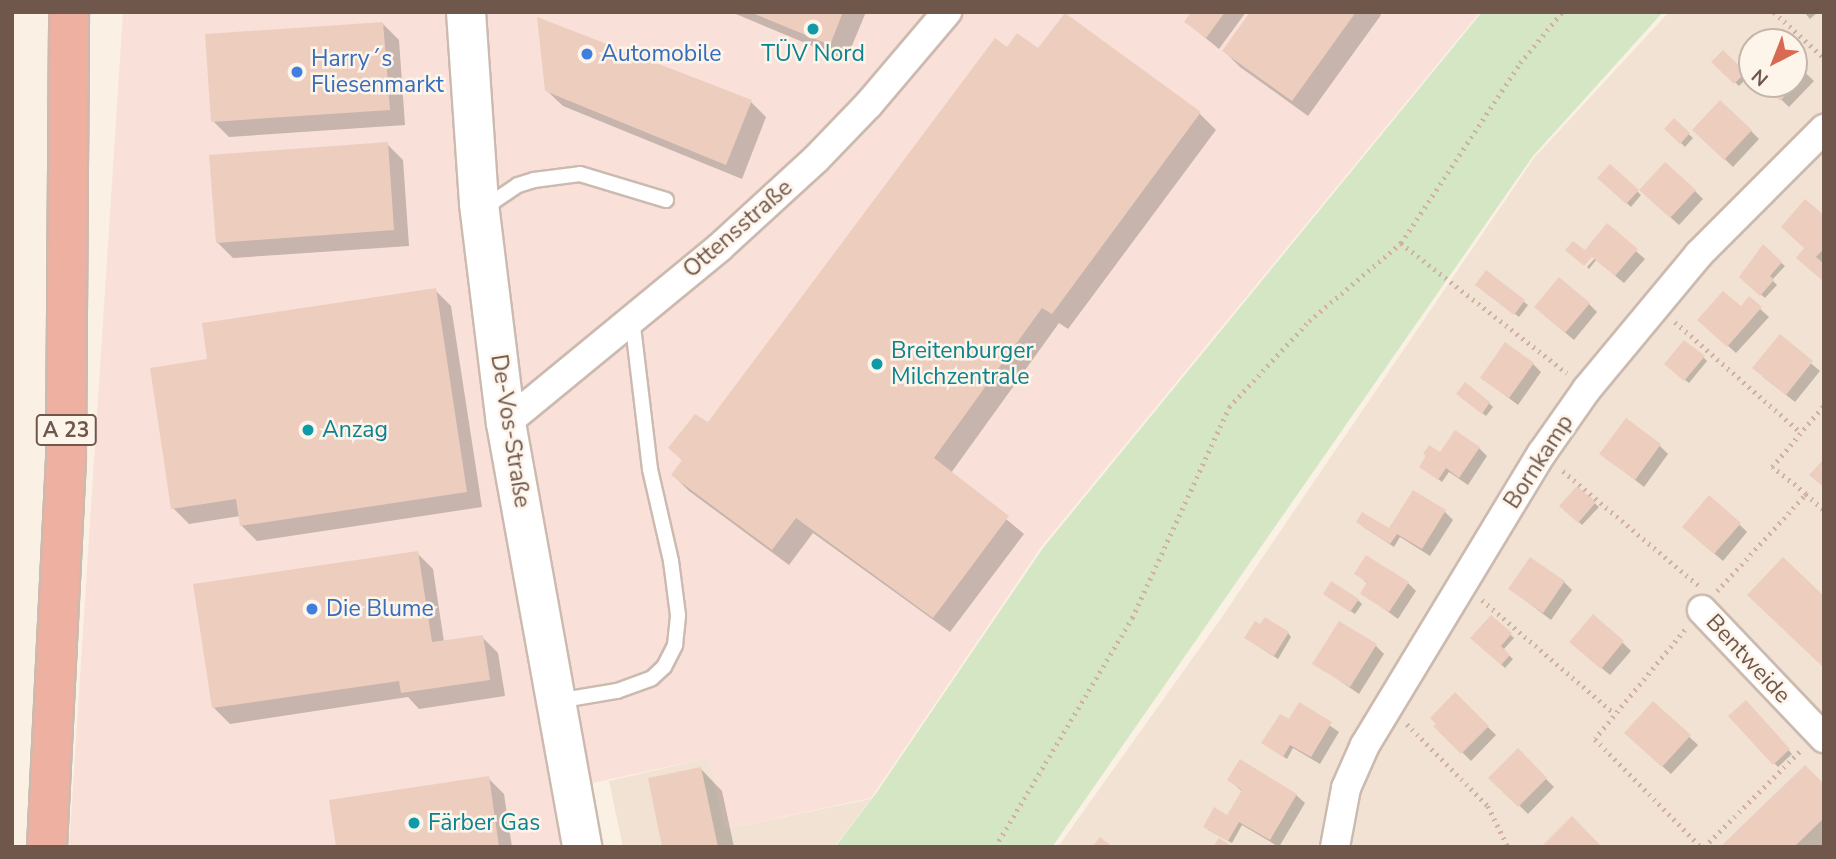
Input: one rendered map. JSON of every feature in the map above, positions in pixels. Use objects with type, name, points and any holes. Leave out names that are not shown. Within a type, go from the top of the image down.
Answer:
[{"type":"highway","name":"A 23","points":[[47,847],[66,456],[69,12]]},
{"type":"street","name":"De-Vos-Straße","points":[[466,12],[480,211],[506,423],[582,847]]},
{"type":"street","name":"Ottensstraße","points":[[506,423],[720,247],[816,159],[878,94],[947,12]]},
{"type":"street","name":"Bornkamp","points":[[1335,847],[1340,809],[1351,775],[1387,707],[1542,453],[1587,389],[1708,244],[1824,129]]},
{"type":"street","name":"Bentweide","points":[[1707,603],[1821,735]]},
{"type":"lane","points":[[480,211],[518,185],[555,176],[580,174],[666,200]]},
{"type":"lane","points":[[556,701],[617,691],[652,678],[664,667],[675,645],[676,601],[671,561],[650,469],[632,319]]},
{"type":"path","points":[[995,847],[1132,618],[1229,407],[1309,321],[1401,243],[1520,63],[1562,12]]},
{"type":"path","points":[[1774,12],[1824,58]]},
{"type":"path","points":[[1401,243],[1587,389]]},
{"type":"path","points":[[1656,305],[1800,432]]},
{"type":"path","points":[[1824,405],[1772,467],[1824,510]]},
{"type":"path","points":[[1542,453],[1707,603]]},
{"type":"path","points":[[1806,494],[1707,603],[1595,739],[1702,847],[1821,735]]},
{"type":"path","points":[[1464,580],[1475,594],[1615,713]]},
{"type":"path","points":[[1387,707],[1488,806],[1508,847]]},
{"type":"shaded area","points":[[123,12],[1480,12],[1041,547],[871,798],[726,829],[708,758],[556,791],[567,847],[69,847]]},
{"type":"shaded area","points":[[1669,12],[1824,12],[1824,847],[1058,847],[1222,617],[1534,158]]},
{"type":"shaded area","points":[[708,758],[726,829],[871,799],[834,847],[623,847],[609,781]]},
{"type":"green space","points":[[1482,12],[1663,12],[1533,156],[1052,847],[835,847],[877,792],[1043,548]]},
{"type":"building","name":"TÜV Nord","points":[[750,12],[843,12],[830,45]]},
{"type":"building","points":[[1191,12],[1225,12],[1206,38],[1184,22]]},
{"type":"building","points":[[1250,12],[1356,12],[1292,101],[1222,51]]},
{"type":"building","name":"Breitenburger Milchzentrale","points":[[1065,13],[1201,112],[1052,314],[1042,308],[934,458],[1009,516],[933,618],[796,518],[772,550],[671,475],[682,460],[668,448],[695,414],[708,422],[995,38],[1007,47],[1017,33],[1038,48]]},
{"type":"building","name":"Automobile","points":[[537,17],[752,100],[726,165],[545,91]]},
{"type":"building","name":"Harry´s Fliesenmarkt","points":[[383,22],[390,110],[211,122],[205,34]]},
{"type":"building","points":[[1723,50],[1738,64],[1738,80],[1734,84],[1711,62]]},
{"type":"building","points":[[1720,100],[1752,130],[1724,160],[1692,130]]},
{"type":"building","points":[[1674,118],[1690,133],[1680,144],[1664,129]]},
{"type":"building","points":[[388,142],[394,230],[216,243],[209,155]]},
{"type":"building","points":[[1665,162],[1696,190],[1670,218],[1639,190]]},
{"type":"building","points":[[1610,164],[1639,190],[1626,204],[1597,178]]},
{"type":"building","points":[[1805,199],[1824,215],[1824,248],[1816,257],[1824,264],[1824,282],[1796,258],[1804,248],[1781,227]]},
{"type":"building","points":[[1607,223],[1638,249],[1615,276],[1592,257],[1584,266],[1565,250],[1573,241],[1585,250]]},
{"type":"building","points":[[1763,244],[1782,262],[1770,276],[1774,280],[1760,296],[1739,277]]},
{"type":"building","points":[[1486,270],[1525,300],[1514,315],[1475,285]]},
{"type":"building","points":[[1559,277],[1590,303],[1565,333],[1534,307]]},
{"type":"building","name":"Anzag","points":[[436,288],[467,492],[240,526],[236,499],[171,509],[150,368],[207,359],[202,323]]},
{"type":"building","points":[[1723,291],[1741,306],[1749,296],[1762,307],[1727,347],[1697,320]]},
{"type":"building","points":[[1780,334],[1813,361],[1786,395],[1752,368]]},
{"type":"building","points":[[1684,340],[1705,356],[1684,381],[1664,364]]},
{"type":"building","points":[[1505,342],[1534,363],[1509,398],[1480,378]]},
{"type":"building","points":[[1465,382],[1490,402],[1482,414],[1456,394]]},
{"type":"building","points":[[1626,418],[1661,444],[1635,480],[1599,454]]},
{"type":"building","points":[[1455,430],[1480,447],[1459,478],[1446,468],[1438,480],[1419,467],[1426,456],[1423,454],[1429,445],[1440,452]]},
{"type":"building","points":[[1824,459],[1824,487],[1809,475]]},
{"type":"building","points":[[1577,486],[1596,502],[1578,523],[1559,506]]},
{"type":"building","points":[[1413,490],[1446,510],[1422,549],[1397,534],[1390,544],[1356,522],[1362,512],[1389,528]]},
{"type":"building","points":[[1709,495],[1741,523],[1714,554],[1682,527]]},
{"type":"building","name":"Die Blume","points":[[418,551],[432,642],[483,635],[490,680],[401,693],[399,681],[212,708],[193,584]]},
{"type":"building","points":[[1366,555],[1409,582],[1389,612],[1360,594],[1367,582],[1354,574]]},
{"type":"building","points":[[1530,557],[1565,581],[1543,613],[1508,589]]},
{"type":"building","points":[[1783,557],[1824,596],[1824,668],[1747,595]]},
{"type":"building","points":[[1331,581],[1359,599],[1350,612],[1323,594]]},
{"type":"building","points":[[1593,614],[1624,641],[1601,669],[1569,642]]},
{"type":"building","points":[[1491,615],[1512,633],[1501,646],[1510,655],[1501,665],[1470,638]]},
{"type":"building","points":[[1265,617],[1289,632],[1274,656],[1244,638],[1255,621],[1260,624]]},
{"type":"building","points":[[1339,621],[1377,644],[1350,687],[1312,664]]},
{"type":"building","points":[[1455,692],[1489,726],[1461,754],[1433,726],[1436,724],[1430,718]]},
{"type":"building","points":[[1746,700],[1790,749],[1773,765],[1728,716]]},
{"type":"building","points":[[1653,701],[1691,735],[1662,767],[1624,733]]},
{"type":"building","points":[[1299,702],[1332,722],[1311,757],[1290,745],[1283,757],[1261,743],[1280,714],[1289,719]]},
{"type":"building","points":[[1518,748],[1547,778],[1518,807],[1488,778]]},
{"type":"building","points":[[1240,759],[1297,794],[1270,840],[1239,822],[1228,841],[1203,827],[1214,807],[1227,815],[1242,790],[1227,780]]},
{"type":"building","points":[[1805,765],[1824,784],[1824,818],[1794,847],[1720,847]]},
{"type":"building","points":[[701,767],[718,847],[662,847],[648,778]]},
{"type":"building","name":"Färber Gas","points":[[489,776],[499,847],[336,847],[329,800]]},
{"type":"building","points":[[1572,816],[1600,845],[1544,847],[1543,845]]},
{"type":"building","points":[[1100,837],[1113,847],[1092,847]]},
{"type":"building","points":[[1219,838],[1233,847],[1213,847]]},
{"type":"place","name":"TÜV Nord","points":[[813,29]]},
{"type":"place","name":"Automobile","points":[[587,54]]},
{"type":"place","name":"Harry´s Fliesenmarkt","points":[[297,72]]},
{"type":"place","name":"Breitenburger Milchzentrale","points":[[877,364]]},
{"type":"place","name":"Anzag","points":[[308,430]]},
{"type":"place","name":"Die Blume","points":[[312,609]]},
{"type":"place","name":"Färber Gas","points":[[414,823]]}]
